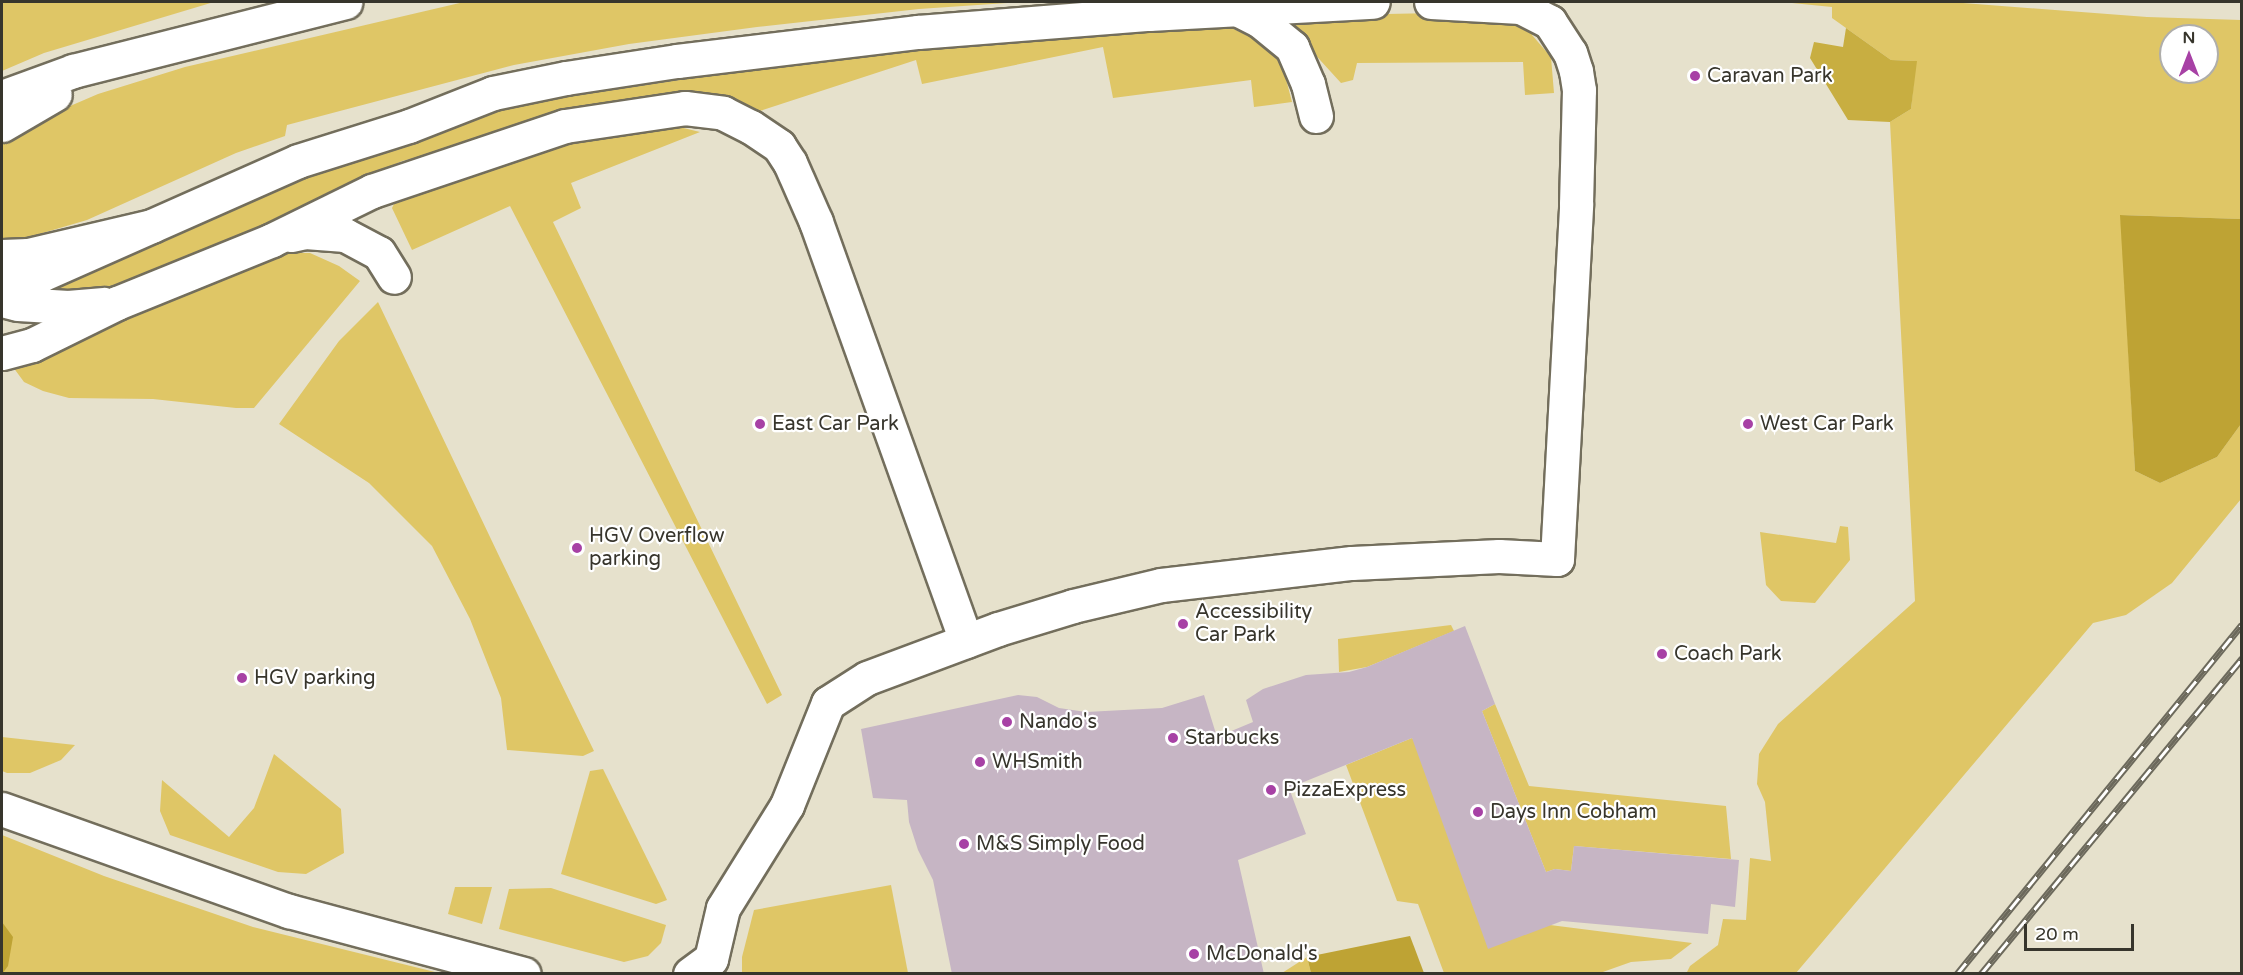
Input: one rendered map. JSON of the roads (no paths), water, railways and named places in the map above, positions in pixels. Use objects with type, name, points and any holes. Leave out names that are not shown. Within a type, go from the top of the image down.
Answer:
[{"type":"main road","points":[[2,97],[73,71],[345,2]]},
{"type":"main road","points":[[2,289],[298,161],[409,126],[493,93],[566,78],[711,57],[918,32],[1235,8],[1372,2]]},
{"type":"main road","points":[[690,974],[711,959],[723,908],[787,805],[828,703],[867,678],[966,641],[1073,606],[1194,581],[1352,563],[1417,559],[1499,556],[1557,559],[1576,204],[1579,90],[1576,71],[1570,53],[1550,22],[1520,7],[1431,2]]},
{"type":"main road","points":[[1235,8],[1260,20],[1292,47],[1308,84],[1316,116]]},
{"type":"main road","points":[[2,125],[79,81],[132,57]]},
{"type":"main road","points":[[2,353],[32,345],[117,303],[272,240],[372,191],[564,126],[685,108],[723,113],[751,127],[779,146],[790,163],[816,222],[966,641]]},
{"type":"main road","points":[[2,256],[28,255],[152,226]]},
{"type":"main road","points":[[272,240],[305,232],[345,235],[379,253],[394,277]]},
{"type":"main road","points":[[2,300],[18,304],[68,307],[117,303]]},
{"type":"main road","points":[[2,809],[289,911],[524,974]]},
{"type":"railway","points":[[1957,974],[2242,625]]},
{"type":"railway","points":[[1981,974],[2242,658]]},
{"type":"place","name":"Caravan Park","points":[[1695,76]]},
{"type":"place","name":"East Car Park","points":[[760,424]]},
{"type":"place","name":"West Car Park","points":[[1748,424]]},
{"type":"place","name":"HGV Overflow parking","points":[[577,548]]},
{"type":"place","name":"Accessibility Car Park","points":[[1183,624]]},
{"type":"place","name":"Coach Park","points":[[1662,654]]},
{"type":"place","name":"HGV parking","points":[[242,678]]},
{"type":"place","name":"Nando's","points":[[1007,722]]},
{"type":"place","name":"Starbucks","points":[[1173,738]]},
{"type":"place","name":"WHSmith","points":[[980,762]]},
{"type":"place","name":"PizzaExpress","points":[[1271,790]]},
{"type":"place","name":"Days Inn Cobham","points":[[1478,812]]},
{"type":"place","name":"M&S Simply Food","points":[[964,844]]},
{"type":"place","name":"McDonald's","points":[[1194,954]]}]
